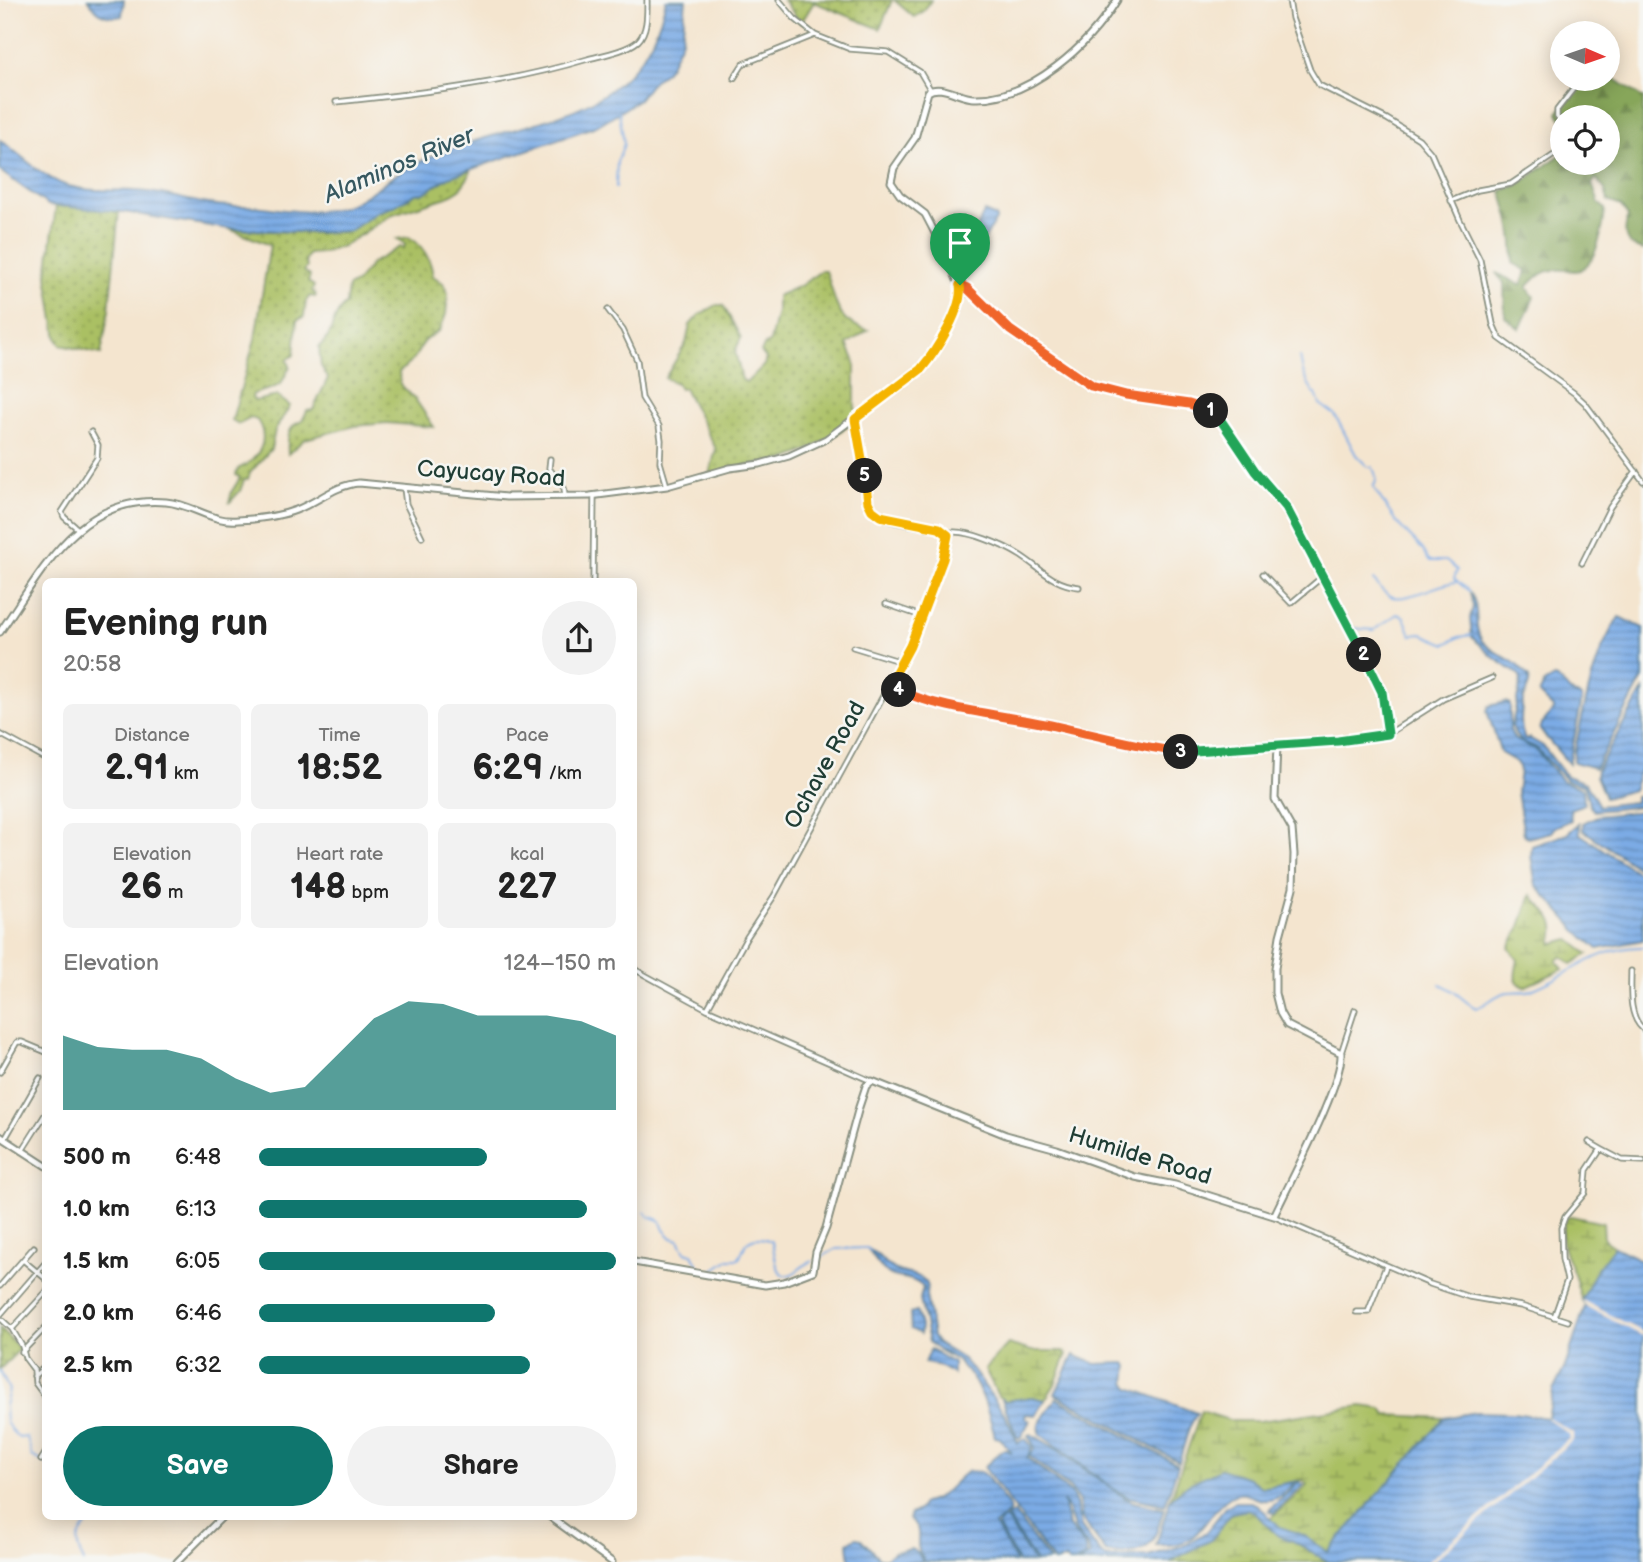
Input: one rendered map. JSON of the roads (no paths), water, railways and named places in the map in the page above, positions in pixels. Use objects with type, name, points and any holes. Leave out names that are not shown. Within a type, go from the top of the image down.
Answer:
[{"type":"street","points":[[336,102],[499,82],[607,54],[640,38],[645,24],[647,0]]},
{"type":"street","points":[[779,0],[795,19],[815,35],[850,50],[888,52],[920,72],[930,89],[936,88],[971,98],[1018,91],[1039,78],[1084,42],[1117,0]]},
{"type":"street","points":[[1289,0],[1292,18],[1316,82],[1419,139],[1435,160],[1451,201],[1480,260],[1497,334],[1503,342],[1585,402],[1643,481]]},
{"type":"street","points":[[734,78],[744,64],[801,43],[815,35]]},
{"type":"street","name":"Cayucay Road","points":[[0,632],[52,558],[78,529],[105,511],[145,502],[179,504],[215,519],[240,520],[288,513],[338,488],[353,484],[404,486],[506,497],[565,498],[667,486],[730,468],[789,456],[826,439],[921,369],[942,339],[961,296],[960,285],[943,245],[925,214],[900,195],[891,182],[894,168],[915,138],[925,97],[930,89]]},
{"type":"street","points":[[1561,105],[1572,91]]},
{"type":"street","points":[[1451,201],[1478,190],[1511,184],[1550,158]]},
{"type":"street","points":[[960,285],[1010,330],[1091,386],[1126,395],[1189,404],[1214,414],[1255,471],[1286,507],[1376,677],[1382,692],[1388,734]]},
{"type":"street","points":[[961,296],[971,293]]},
{"type":"street","points":[[608,310],[624,330],[637,360],[642,398],[659,426],[660,462],[667,486]]},
{"type":"street","points":[[855,419],[860,437],[867,497],[872,510],[884,518],[939,528],[947,533],[956,531],[979,538],[1016,553],[1060,584],[1079,587]]},
{"type":"street","points":[[78,529],[62,512],[97,458],[98,445],[91,432]]},
{"type":"street","points":[[550,459],[549,468],[564,488],[565,498]]},
{"type":"street","points":[[1582,563],[1611,505],[1636,471]]},
{"type":"street","points":[[404,486],[406,504],[422,537]]},
{"type":"street","points":[[593,578],[594,495]]},
{"type":"street","name":"Ochave Road","points":[[707,1009],[747,937],[774,896],[902,662],[947,545],[947,533]]},
{"type":"street","points":[[1263,574],[1291,603],[1322,577]]},
{"type":"street","points":[[886,604],[921,616]]},
{"type":"street","points":[[853,647],[902,662]]},
{"type":"street","points":[[889,685],[909,695],[950,706],[1048,724],[1152,748],[1189,752],[1338,741],[1388,734],[1438,701],[1492,678]]},
{"type":"street","points":[[0,734],[42,757]]},
{"type":"street","points":[[1277,744],[1275,799],[1292,829],[1294,854],[1293,888],[1280,936],[1275,968],[1278,1005],[1282,1017],[1291,1029],[1341,1053]]},
{"type":"street","name":"Humilde Road","points":[[637,971],[707,1009],[871,1082],[1006,1135],[1057,1149],[1135,1177],[1175,1185],[1274,1216],[1386,1266],[1469,1297],[1521,1306],[1568,1321]]},
{"type":"street","points":[[1631,971],[1633,1006],[1638,1024],[1643,1029]]},
{"type":"street","points":[[1274,1216],[1329,1098],[1355,1010]]},
{"type":"street","points":[[0,1072],[17,1042],[42,1050]]},
{"type":"street","points":[[40,1078],[2,1137],[42,1163]]},
{"type":"street","points":[[637,1263],[765,1285],[784,1282],[815,1270],[859,1107],[866,1086],[871,1082]]},
{"type":"street","points":[[22,1150],[42,1119]]},
{"type":"street","points":[[1589,1142],[1622,1160],[1643,1161]]},
{"type":"street","points":[[1554,1317],[1567,1280],[1562,1259],[1562,1228],[1565,1217],[1585,1193],[1587,1170],[1601,1149]]},
{"type":"street","points":[[0,1286],[34,1247]]},
{"type":"street","points":[[23,1260],[42,1276]]},
{"type":"street","points":[[42,1266],[0,1316],[22,1346],[22,1352],[34,1370],[35,1384],[42,1393]]},
{"type":"street","points":[[1356,1312],[1368,1312],[1386,1266]]},
{"type":"street","points":[[12,1329],[42,1296]]},
{"type":"street","points":[[22,1352],[42,1330]]},
{"type":"street","points":[[33,1377],[42,1369]]},
{"type":"street","points":[[177,1562],[219,1520]]},
{"type":"street","points":[[554,1520],[612,1562]]},
{"type":"water","points":[[88,0],[124,0],[122,16],[102,14]]},
{"type":"water","points":[[666,0],[686,0],[682,40],[669,67],[639,99],[596,126],[449,177],[424,193],[415,194],[377,212],[350,231],[315,233],[222,228],[124,212],[48,205],[0,171],[0,140],[48,177],[76,188],[163,194],[224,206],[304,211],[339,208],[366,196],[398,173],[425,159],[557,116],[586,104],[613,88],[635,67],[653,38]]},
{"type":"water","points":[[984,212],[996,217],[996,220],[983,242],[974,243],[974,235]]},
{"type":"water","points":[[1470,592],[1475,603],[1477,629],[1482,641],[1515,664],[1529,678],[1521,715],[1525,739],[1529,738],[1543,746],[1566,776],[1586,783],[1599,806],[1635,802],[1635,796],[1638,796],[1643,800],[1643,806],[1594,811],[1589,805],[1585,786],[1566,780],[1535,747],[1522,742],[1516,736],[1512,726],[1521,680],[1519,675],[1493,657],[1472,637],[1470,618],[1473,607]]},
{"type":"water","points":[[1619,617],[1643,628],[1643,678],[1595,768],[1574,762],[1574,754],[1596,665]]},
{"type":"water","points":[[1554,678],[1582,699],[1569,764],[1540,730],[1554,709],[1539,694],[1545,682]]},
{"type":"water","points":[[1643,690],[1643,763],[1633,790],[1605,798],[1596,776],[1597,770]]},
{"type":"water","points":[[1505,702],[1510,704],[1510,730],[1514,739],[1535,749],[1562,781],[1583,789],[1584,804],[1570,809],[1571,820],[1555,827],[1551,832],[1528,838],[1524,834],[1517,792],[1520,771],[1518,763],[1501,753],[1487,711],[1489,706]]},
{"type":"water","points":[[1643,811],[1643,871],[1583,830],[1583,823],[1597,816]]},
{"type":"water","points":[[1579,823],[1580,834],[1643,876],[1643,940],[1598,949],[1579,933],[1536,885],[1532,846],[1567,834]]},
{"type":"water","points":[[1614,1247],[1643,1261],[1643,1562],[1329,1562],[1293,1541],[1278,1536],[1255,1513],[1248,1510],[1232,1513],[1211,1540],[1169,1562],[1077,1562],[1090,1556],[1089,1551],[1075,1530],[1063,1501],[1069,1527],[1084,1545],[1087,1556],[1075,1562],[1066,1559],[1054,1562],[984,1467],[1004,1449],[1012,1453],[1000,1438],[995,1437],[986,1405],[972,1377],[956,1360],[929,1342],[920,1299],[923,1287],[887,1273],[868,1249],[892,1268],[919,1277],[927,1283],[926,1295],[933,1336],[937,1343],[963,1359],[975,1373],[1004,1413],[1018,1443],[1025,1438],[1032,1447],[1027,1458],[1071,1493],[1081,1527],[1107,1558],[1148,1556],[1185,1545],[1206,1532],[1226,1507],[1235,1502],[1258,1505],[1280,1527],[1303,1535],[1328,1552],[1444,1418],[1476,1412],[1548,1418],[1553,1391],[1565,1367],[1585,1306],[1582,1300],[1597,1269]]},
{"type":"water","points":[[917,1311],[920,1334],[911,1329],[910,1313]]},
{"type":"water","points":[[930,1349],[953,1363],[953,1374],[937,1365],[924,1363]]},
{"type":"water","points":[[1074,1355],[1095,1364],[1126,1363],[1126,1382],[1130,1388],[1197,1413],[1189,1428],[1179,1462],[1055,1394]]},
{"type":"water","points":[[1032,1397],[1045,1400],[1036,1415],[1026,1414],[1025,1417],[1030,1421],[1020,1438],[1017,1437],[1002,1399],[1006,1401]]},
{"type":"water","points":[[1056,1398],[1178,1465],[1165,1505],[1128,1497],[1118,1492],[1040,1434],[1039,1424]]},
{"type":"water","points":[[1031,1434],[1125,1498],[1164,1509],[1152,1541],[1143,1549],[1131,1552],[1106,1552],[1082,1519],[1079,1501],[1071,1489],[1029,1456],[1035,1448],[1028,1435]]},
{"type":"water","points":[[1220,1469],[1249,1478],[1262,1488],[1297,1481],[1279,1497],[1270,1500],[1236,1494],[1220,1505],[1193,1537],[1172,1545],[1156,1545],[1170,1500],[1187,1485]]},
{"type":"water","points":[[968,1471],[981,1472],[987,1477],[1010,1508],[1009,1513],[995,1525],[1016,1562],[925,1562],[918,1547],[917,1528],[909,1519],[911,1514],[919,1510],[923,1503],[937,1498]]},
{"type":"water","points":[[1299,1482],[1304,1485],[1274,1513],[1269,1510]]},
{"type":"water","points":[[1014,1513],[1050,1561],[1036,1562],[1007,1517]]},
{"type":"water","points":[[1006,1519],[1034,1562],[1019,1562],[1016,1558],[998,1526]]},
{"type":"water","points":[[856,1538],[861,1539],[879,1558],[885,1559],[894,1552],[911,1549],[918,1553],[923,1562],[850,1562],[848,1543]]},
{"type":"waterway","points":[[616,187],[617,162],[624,144],[619,112]]},
{"type":"waterway","points":[[1300,357],[1303,372],[1320,404],[1335,415],[1356,455],[1368,467],[1372,467],[1376,480],[1373,487],[1396,522],[1430,561],[1446,561],[1457,570],[1454,579],[1469,591]]},
{"type":"waterway","points":[[1373,580],[1385,593],[1396,597],[1413,595],[1456,582]]},
{"type":"waterway","points":[[1350,628],[1374,630],[1397,614],[1404,617],[1411,635],[1422,634],[1446,644],[1459,637],[1472,635]]},
{"type":"waterway","points":[[1440,984],[1476,1008],[1504,993],[1531,990],[1599,956],[1643,947]]},
{"type":"waterway","points":[[645,1212],[648,1216],[660,1220],[664,1230],[672,1238],[679,1240],[685,1252],[692,1254],[701,1271]]},
{"type":"waterway","points":[[709,1273],[729,1259],[739,1259],[746,1243],[755,1238],[772,1242],[777,1266],[782,1275],[794,1273],[813,1261]]},
{"type":"waterway","points":[[818,1259],[836,1249],[867,1248],[870,1251]]},
{"type":"waterway","points":[[0,1371],[9,1390],[5,1406],[6,1422],[19,1438],[27,1437],[32,1456],[42,1461]]},
{"type":"waterway","points":[[84,1562],[78,1541],[88,1520]]},
{"type":"water label","name":"Alaminos River","points":[[399,165]]}]
